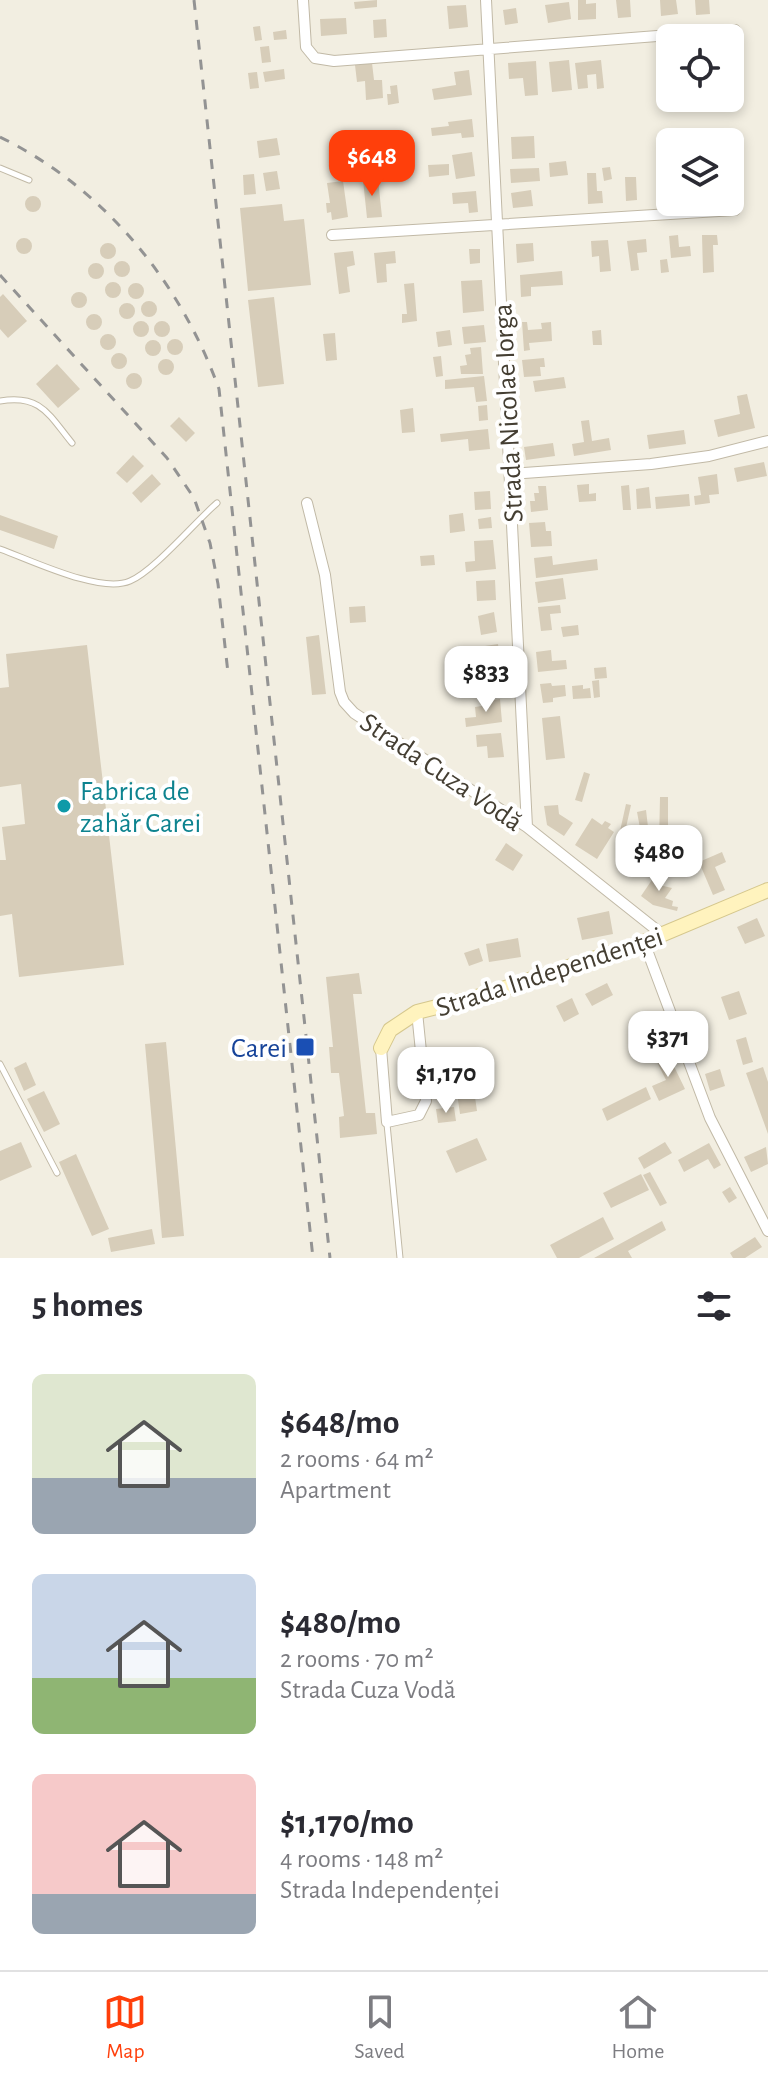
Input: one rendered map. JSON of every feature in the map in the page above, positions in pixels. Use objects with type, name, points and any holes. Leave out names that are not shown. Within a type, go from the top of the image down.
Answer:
[{"type":"street","points":[[303,0],[306,47],[315,58],[334,61],[656,36]]},
{"type":"street","name":"Strada Nicolae Iorga","points":[[486,0],[527,827]]},
{"type":"street","points":[[332,235],[656,214]]},
{"type":"street","points":[[510,474],[651,464],[709,456],[768,441]]},
{"type":"street","name":"Strada Cuza Vodă","points":[[307,503],[325,575],[340,692],[344,702],[354,713],[527,827],[663,935]]},
{"type":"street","name":"Strada Independenței","points":[[417,1012],[426,1101],[419,1115],[387,1122],[381,1048],[390,1030],[417,1012],[484,995],[644,942],[768,890]]},
{"type":"street","points":[[644,942],[710,1118],[768,1231]]},
{"type":"lane","points":[[0,168],[29,180]]},
{"type":"lane","points":[[0,401],[29,399],[43,408],[72,443]]},
{"type":"lane","points":[[0,549],[86,579],[110,584],[124,583],[145,572],[217,503]]},
{"type":"lane","points":[[0,1064],[57,1173]]},
{"type":"lane","name":"Strada Independenței","points":[[387,1122],[400,1258]]},
{"type":"building","points":[[377,0],[377,7],[355,9],[354,2]]},
{"type":"building","points":[[578,0],[586,0],[586,4],[596,3],[596,19],[578,20]]},
{"type":"building","points":[[616,0],[630,0],[631,17],[618,18]]},
{"type":"building","points":[[660,0],[676,0],[678,14],[661,16]]},
{"type":"building","points":[[695,0],[709,0],[710,14],[696,15]]},
{"type":"building","points":[[569,2],[571,19],[548,23],[545,5]]},
{"type":"building","points":[[466,5],[468,27],[449,29],[447,6]]},
{"type":"building","points":[[516,8],[518,23],[505,25],[503,10]]},
{"type":"building","points":[[346,18],[347,34],[321,36],[320,19]]},
{"type":"building","points":[[386,19],[387,37],[374,38],[373,20]]},
{"type":"building","points":[[260,26],[262,40],[255,41],[253,27]]},
{"type":"building","points":[[286,30],[287,39],[274,40],[273,32]]},
{"type":"building","points":[[269,46],[271,62],[262,63],[260,47]]},
{"type":"building","points":[[569,60],[572,90],[552,92],[549,62]]},
{"type":"building","points":[[601,60],[604,88],[597,89],[596,74],[587,75],[588,88],[578,89],[575,63]]},
{"type":"building","points":[[536,61],[538,95],[525,96],[523,78],[509,79],[508,63]]},
{"type":"building","points":[[372,63],[374,80],[382,80],[383,98],[366,100],[365,81],[357,82],[355,65]]},
{"type":"building","points":[[284,69],[285,79],[265,82],[263,72]]},
{"type":"building","points":[[469,70],[472,95],[434,100],[432,89],[456,85],[454,72]]},
{"type":"building","points":[[257,72],[259,88],[250,89],[248,73]]},
{"type":"building","points":[[397,85],[399,103],[388,105],[390,86]]},
{"type":"building","points":[[472,119],[474,137],[462,138],[461,133],[432,136],[431,128]]},
{"type":"building","points":[[534,136],[535,158],[512,159],[511,137]]},
{"type":"building","points":[[277,138],[280,155],[259,158],[257,141]]},
{"type":"building","points":[[472,152],[475,176],[456,179],[452,155]]},
{"type":"building","points":[[566,161],[568,175],[550,177],[549,163]]},
{"type":"building","points":[[449,164],[449,175],[429,177],[428,165]]},
{"type":"building","points":[[610,167],[612,179],[604,181],[602,168]]},
{"type":"building","points":[[539,168],[540,181],[511,183],[510,169]]},
{"type":"building","points":[[277,171],[280,189],[266,191],[263,173]]},
{"type":"building","points":[[587,173],[596,173],[597,191],[602,191],[603,203],[588,204]]},
{"type":"building","points":[[254,174],[256,194],[244,195],[243,175]]},
{"type":"building","points":[[625,177],[636,177],[637,200],[626,201]]},
{"type":"building","points":[[378,179],[382,217],[367,218],[363,180]]},
{"type":"building","points":[[343,181],[348,217],[332,220],[331,212],[327,213],[326,203],[330,203],[327,183]]},
{"type":"building","points":[[531,190],[533,206],[513,208],[511,193]]},
{"type":"building","points":[[476,191],[478,212],[469,213],[468,203],[453,204],[452,193]]},
{"type":"building","points":[[33,196],[41,204],[33,212],[25,204]]},
{"type":"building","points":[[282,204],[284,221],[304,219],[311,285],[248,291],[240,208]]},
{"type":"building","points":[[678,235],[679,247],[690,246],[691,256],[671,258],[669,236]]},
{"type":"building","points":[[702,235],[717,235],[718,245],[713,245],[714,272],[703,273]]},
{"type":"building","points":[[24,238],[32,246],[24,254],[16,246]]},
{"type":"building","points":[[646,239],[647,252],[637,253],[639,270],[631,271],[627,241]]},
{"type":"building","points":[[608,240],[611,271],[600,272],[599,256],[592,257],[591,241]]},
{"type":"building","points":[[108,243],[116,251],[108,259],[100,251]]},
{"type":"building","points":[[533,243],[534,261],[517,263],[516,244]]},
{"type":"building","points":[[469,249],[480,249],[480,263],[470,264]]},
{"type":"building","points":[[353,251],[355,265],[347,267],[350,292],[339,294],[334,253]]},
{"type":"building","points":[[395,251],[396,263],[386,264],[387,282],[377,283],[374,253]]},
{"type":"building","points":[[667,259],[669,272],[661,273],[660,260]]},
{"type":"building","points":[[122,261],[130,269],[122,277],[114,269]]},
{"type":"building","points":[[96,263],[104,271],[96,279],[88,271]]},
{"type":"building","points":[[562,271],[563,285],[531,287],[531,296],[521,297],[520,275]]},
{"type":"building","points":[[482,280],[484,311],[463,313],[461,281]]},
{"type":"building","points":[[113,282],[121,290],[113,298],[105,290]]},
{"type":"building","points":[[136,283],[144,291],[136,299],[128,291]]},
{"type":"building","points":[[414,283],[417,321],[402,323],[402,314],[407,314],[404,284]]},
{"type":"building","points":[[79,292],[87,300],[79,308],[71,300]]},
{"type":"building","points":[[3,294],[27,321],[8,338],[0,329],[0,297]]},
{"type":"building","points":[[274,297],[284,384],[258,387],[248,300]]},
{"type":"building","points":[[149,301],[157,309],[149,317],[141,309]]},
{"type":"building","points":[[127,303],[135,311],[127,319],[119,311]]},
{"type":"building","points":[[94,314],[102,322],[94,330],[86,322]]},
{"type":"building","points":[[141,321],[149,329],[141,337],[133,329]]},
{"type":"building","points":[[162,321],[170,329],[162,337],[154,329]]},
{"type":"building","points":[[522,322],[527,322],[528,330],[542,329],[541,323],[551,322],[552,341],[529,343],[530,350],[524,351]]},
{"type":"building","points":[[484,325],[486,342],[464,344],[462,327]]},
{"type":"building","points":[[450,330],[452,345],[438,347],[436,332]]},
{"type":"building","points":[[601,330],[602,345],[593,345],[592,331]]},
{"type":"building","points":[[335,333],[337,360],[326,361],[323,334]]},
{"type":"building","points":[[108,334],[116,342],[108,350],[100,342]]},
{"type":"building","points":[[175,339],[183,347],[175,355],[167,347]]},
{"type":"building","points":[[153,340],[161,348],[153,356],[145,348]]},
{"type":"building","points":[[481,347],[483,374],[461,374],[460,366],[467,365],[465,355],[471,354],[470,348]]},
{"type":"building","points":[[119,353],[127,361],[119,369],[111,361]]},
{"type":"building","points":[[441,356],[443,376],[436,377],[433,357]]},
{"type":"building","points":[[544,358],[545,367],[540,367],[541,376],[524,377],[522,360]]},
{"type":"building","points":[[166,359],[174,367],[166,375],[158,367]]},
{"type":"building","points":[[57,364],[80,389],[58,408],[36,384]]},
{"type":"building","points":[[134,373],[142,381],[134,389],[126,381]]},
{"type":"building","points":[[484,376],[487,401],[476,402],[474,387],[445,389],[445,380]]},
{"type":"building","points":[[564,377],[566,388],[535,392],[533,381]]},
{"type":"building","points":[[747,394],[755,428],[718,437],[714,420],[740,414],[737,396]]},
{"type":"building","points":[[487,405],[488,420],[479,421],[478,406]]},
{"type":"building","points":[[413,408],[415,432],[402,433],[400,410]]},
{"type":"building","points":[[179,417],[195,433],[186,442],[170,426]]},
{"type":"building","points":[[589,420],[592,441],[609,438],[611,450],[574,456],[572,444],[584,442],[581,421]]},
{"type":"building","points":[[488,429],[490,449],[469,451],[468,439],[441,442],[440,434]]},
{"type":"building","points":[[684,430],[686,444],[649,449],[647,435]]},
{"type":"building","points":[[553,443],[555,456],[526,460],[524,447]]},
{"type":"building","points":[[133,455],[144,466],[127,483],[116,473]]},
{"type":"building","points":[[764,462],[767,476],[737,482],[734,468]]},
{"type":"building","points":[[152,474],[161,484],[141,503],[132,493]]},
{"type":"building","points":[[717,474],[719,494],[709,495],[710,503],[695,505],[694,496],[701,495],[698,477]]},
{"type":"building","points":[[589,484],[589,494],[596,493],[596,501],[579,502],[577,485]]},
{"type":"building","points":[[629,485],[631,510],[623,510],[621,486]]},
{"type":"building","points":[[538,486],[546,486],[548,510],[531,512],[530,501],[535,501],[534,493],[539,493]]},
{"type":"building","points":[[649,487],[651,508],[637,509],[636,489]]},
{"type":"building","points":[[490,491],[491,509],[475,510],[474,492]]},
{"type":"building","points":[[689,494],[690,506],[656,509],[655,497]]},
{"type":"building","points":[[463,513],[465,531],[450,533],[449,515]]},
{"type":"building","points":[[0,515],[58,536],[54,549],[0,530]]},
{"type":"building","points":[[491,517],[492,528],[479,529],[478,519]]},
{"type":"building","points":[[545,522],[546,531],[551,531],[552,546],[531,547],[529,523]]},
{"type":"building","points":[[493,540],[496,569],[466,572],[465,562],[475,561],[474,541]]},
{"type":"building","points":[[434,555],[435,565],[421,566],[420,556]]},
{"type":"building","points":[[552,556],[553,565],[597,559],[598,570],[536,578],[534,558]]},
{"type":"building","points":[[563,578],[566,599],[538,603],[535,582]]},
{"type":"building","points":[[495,580],[496,600],[477,601],[476,581]]},
{"type":"building","points":[[560,605],[561,613],[550,614],[552,630],[541,631],[538,607]]},
{"type":"building","points":[[365,606],[366,622],[350,623],[349,607]]},
{"type":"building","points":[[494,612],[497,632],[481,635],[478,616]]},
{"type":"building","points":[[578,625],[579,635],[563,637],[561,627]]},
{"type":"building","points":[[319,635],[326,694],[312,695],[306,637]]},
{"type":"building","points":[[498,644],[500,660],[487,662],[485,646]]},
{"type":"building","name":"Fabrica de zahăr Carei","points":[[87,645],[124,965],[19,977],[12,914],[0,916],[0,860],[6,860],[2,827],[25,824],[21,784],[0,787],[0,688],[9,687],[6,654]]},
{"type":"building","points":[[551,650],[552,661],[566,660],[567,669],[538,672],[536,652]]},
{"type":"building","points":[[477,658],[478,670],[467,671],[465,659]]},
{"type":"building","points":[[606,667],[607,678],[595,679],[594,668]]},
{"type":"building","points":[[500,677],[503,694],[482,697],[480,680]]},
{"type":"building","points":[[599,680],[600,697],[594,698],[592,681]]},
{"type":"building","points":[[551,683],[552,686],[565,685],[566,696],[543,703],[540,684]]},
{"type":"building","points":[[583,685],[583,689],[590,688],[591,698],[573,699],[572,686]]},
{"type":"building","points":[[500,699],[502,722],[466,727],[465,718],[476,717],[475,707]]},
{"type":"building","points":[[560,716],[565,758],[546,760],[542,718]]},
{"type":"building","points":[[501,733],[504,757],[488,758],[487,746],[477,747],[476,735]]},
{"type":"building","points":[[584,772],[590,774],[582,802],[575,800]]},
{"type":"building","points":[[660,797],[668,797],[668,844],[659,844]]},
{"type":"building","points":[[626,804],[631,805],[625,832],[620,831]]},
{"type":"building","points":[[558,805],[559,814],[573,823],[564,836],[547,825],[544,806]]},
{"type":"building","points":[[646,810],[648,827],[640,828],[637,812]]},
{"type":"building","points":[[592,818],[602,825],[605,821],[611,824],[608,828],[614,832],[597,859],[575,845]]},
{"type":"building","points":[[506,843],[523,855],[513,871],[495,860]]},
{"type":"building","points":[[722,852],[726,862],[715,867],[725,890],[713,895],[699,862]]},
{"type":"building","points":[[662,865],[665,866],[660,874],[664,875],[659,885],[672,888],[665,898],[673,901],[672,906],[678,907],[677,911],[653,905],[641,896]]},
{"type":"building","points":[[609,911],[613,934],[582,940],[577,918]]},
{"type":"building","points":[[757,918],[765,936],[745,944],[737,927]]},
{"type":"building","points":[[518,938],[521,957],[489,962],[486,944]]},
{"type":"building","points":[[479,948],[483,961],[469,966],[464,953]]},
{"type":"building","points":[[359,973],[362,994],[353,994],[366,1113],[375,1113],[377,1134],[340,1138],[339,1117],[344,1116],[339,1073],[331,1073],[329,1047],[333,1047],[326,977]]},
{"type":"building","points":[[607,983],[613,995],[592,1006],[585,994]]},
{"type":"building","points":[[739,991],[747,1014],[729,1020],[721,997]]},
{"type":"building","points":[[572,998],[579,1014],[564,1022],[556,1006]]},
{"type":"building","points":[[746,1037],[753,1062],[743,1065],[736,1040]]},
{"type":"building","points":[[166,1042],[184,1236],[162,1238],[145,1044]]},
{"type":"building","points":[[667,1052],[685,1089],[659,1101],[652,1086],[666,1080],[655,1058]]},
{"type":"building","points":[[26,1062],[36,1085],[24,1091],[14,1068]]},
{"type":"building","points":[[470,1062],[477,1111],[460,1114],[453,1065]]},
{"type":"building","points":[[763,1067],[768,1082],[768,1134],[746,1073]]},
{"type":"building","points":[[720,1069],[725,1086],[710,1091],[705,1074]]},
{"type":"building","points":[[646,1087],[651,1099],[607,1121],[602,1109]]},
{"type":"building","points":[[44,1091],[60,1124],[44,1132],[27,1099]]},
{"type":"building","points":[[454,1107],[456,1121],[438,1123],[436,1109]]},
{"type":"building","points":[[477,1138],[487,1160],[456,1173],[446,1151]]},
{"type":"building","points":[[21,1142],[32,1167],[0,1181],[0,1151]]},
{"type":"building","points":[[665,1142],[672,1153],[644,1169],[638,1158]]},
{"type":"building","points":[[709,1143],[721,1165],[714,1169],[708,1159],[684,1172],[678,1160]]},
{"type":"building","points":[[766,1147],[768,1164],[751,1172],[744,1157]]},
{"type":"building","points":[[76,1154],[109,1229],[92,1236],[59,1162]]},
{"type":"building","points":[[650,1172],[667,1203],[660,1206],[643,1175]]},
{"type":"building","points":[[641,1174],[649,1190],[611,1208],[603,1193]]},
{"type":"building","points":[[730,1187],[737,1198],[729,1203],[722,1192]]},
{"type":"building","points":[[603,1217],[614,1239],[579,1258],[557,1258],[550,1245]]},
{"type":"building","points":[[662,1221],[666,1230],[628,1251],[632,1258],[594,1258]]},
{"type":"building","points":[[152,1229],[155,1244],[111,1252],[108,1238]]},
{"type":"building","points":[[755,1237],[762,1247],[745,1258],[733,1258],[730,1253]]},
{"type":"railway","points":[[194,0],[330,1258]]},
{"type":"railway","points":[[0,137],[38,158],[73,183],[134,242],[183,311],[219,389],[313,1258]]},
{"type":"railway","points":[[0,275],[167,458],[194,498],[210,543],[218,584],[228,673]]},
{"type":"place","name":"Fabrica de zahăr Carei","points":[[64,806]]},
{"type":"place","name":"Carei","points":[[305,1047]]}]
